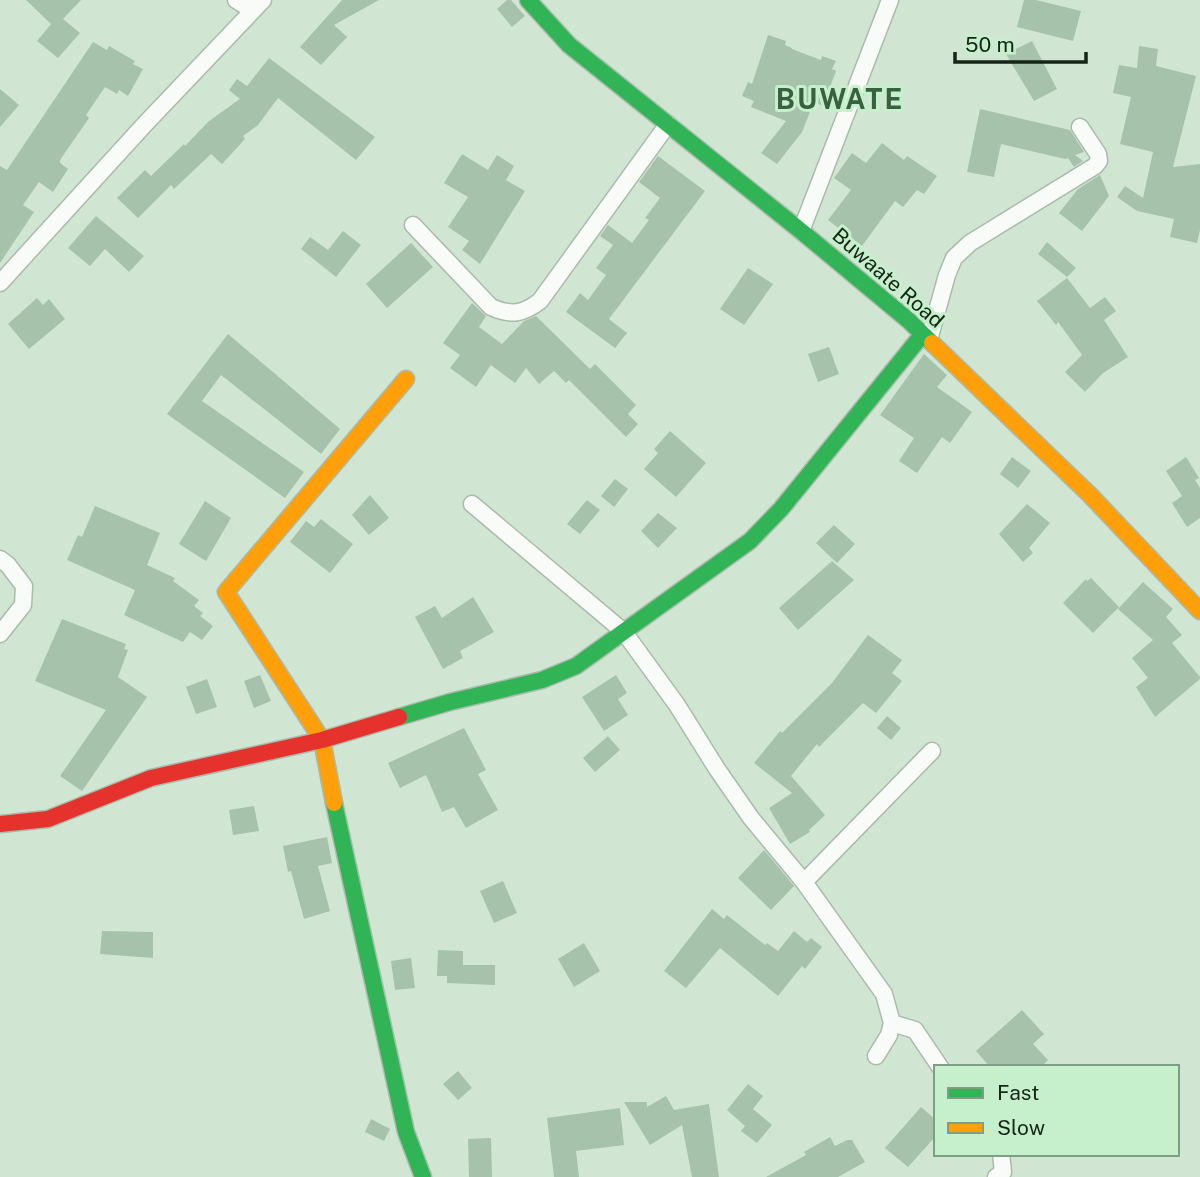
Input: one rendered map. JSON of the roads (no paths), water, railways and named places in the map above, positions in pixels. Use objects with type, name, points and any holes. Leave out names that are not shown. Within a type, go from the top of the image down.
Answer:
[{"type":"street","points":[[0,283],[257,5],[236,0]]},
{"type":"street","name":"Buwaate Road","points":[[528,0],[569,45],[908,320],[1090,495],[1200,611]]},
{"type":"street","points":[[801,231],[890,0]]},
{"type":"street","points":[[413,225],[491,307],[506,314],[518,313],[540,301],[668,124]]},
{"type":"street","points":[[0,824],[48,818],[151,778],[321,740],[450,702],[542,680],[576,666],[750,541],[780,509],[925,338],[954,258],[970,243],[1095,166],[1099,160],[1080,127]]},
{"type":"street","points":[[406,379],[226,592],[321,740],[406,1132],[423,1177]]},
{"type":"street","points":[[471,503],[624,632],[677,705],[751,818],[804,882],[884,994],[892,1023],[889,1035],[876,1056]]},
{"type":"street","points":[[0,559],[24,586],[23,605],[0,634]]},
{"type":"street","points":[[804,882],[932,751]]},
{"type":"street","points":[[892,1023],[915,1030],[939,1065]]},
{"type":"street","points":[[996,1177],[1003,1172],[1000,1156]]},
{"type":"district","name":"BUWATE","points":[[840,99]]}]
